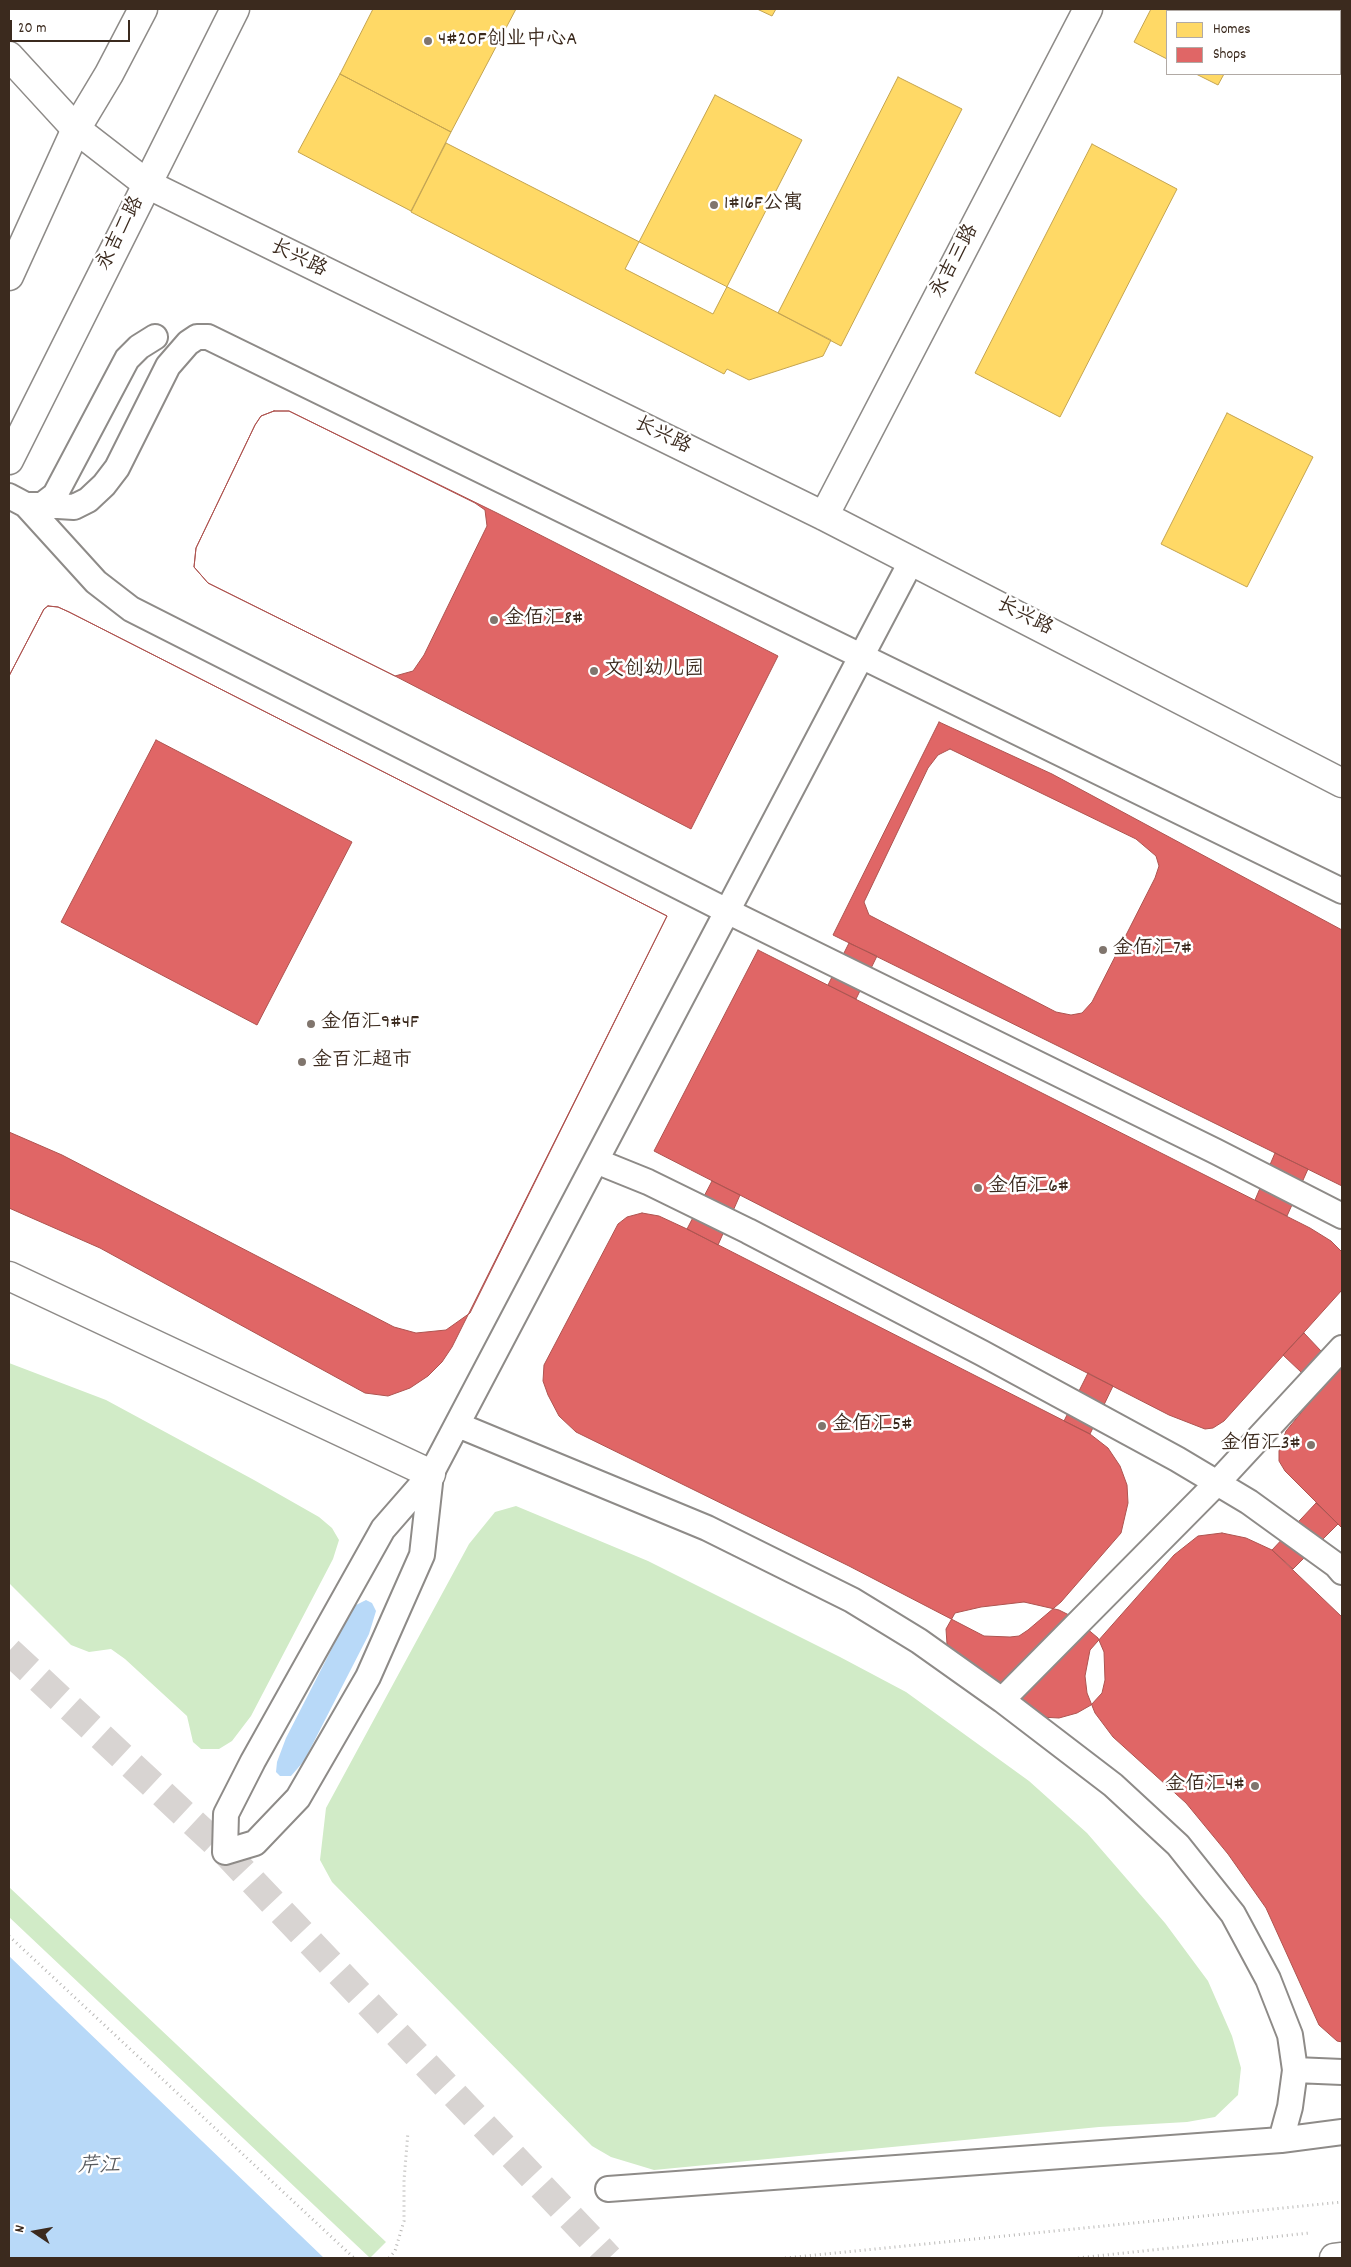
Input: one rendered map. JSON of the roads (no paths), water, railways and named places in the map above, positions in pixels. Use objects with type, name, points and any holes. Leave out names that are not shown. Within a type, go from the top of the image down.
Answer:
[{"type":"main road","points":[[9,276],[76,129],[109,74],[143,9]]},
{"type":"main road","name":"永吉二路","points":[[9,460],[235,9]]},
{"type":"main road","name":"永吉三路","points":[[824,516],[1088,9]]},
{"type":"main road","name":"长兴路","points":[[9,56],[76,129],[146,184],[912,560],[1342,783]]},
{"type":"main road","points":[[9,1276],[431,1474]]},
{"type":"main road","points":[[1334,2258],[1342,2257]]},
{"type":"lane","points":[[26,502],[55,495],[127,358],[139,347],[155,337]]},
{"type":"lane","points":[[26,502],[74,507],[88,500],[104,485],[117,468],[168,366],[188,343],[197,338],[208,337],[1342,891]]},
{"type":"lane","points":[[26,502],[96,582],[131,609],[727,912],[1215,1151],[1342,1216]]},
{"type":"lane","points":[[431,1474],[422,1555],[368,1677],[298,1798],[254,1843],[225,1852],[226,1814],[258,1752],[383,1529],[431,1474],[458,1425],[912,560]]},
{"type":"lane","points":[[596,1161],[648,1182],[757,1236],[982,1353],[1177,1459],[1249,1502],[1336,1565],[1342,1572]]},
{"type":"lane","points":[[1002,1700],[1217,1483],[1342,1348]]},
{"type":"lane","points":[[458,1425],[707,1528],[852,1600],[919,1641],[1002,1700],[1114,1785],[1178,1845],[1215,1891],[1233,1914],[1268,1979],[1290,2035],[1295,2070],[1290,2107],[1281,2140]]},
{"type":"lane","points":[[1295,2070],[1342,2072]]},
{"type":"lane","points":[[608,2189],[1281,2140],[1342,2132]]},
{"type":"water","points":[[366,1600],[372,1603],[376,1611],[369,1634],[304,1761],[291,1776],[280,1776],[276,1772],[277,1762],[286,1738],[347,1619],[356,1605]]},
{"type":"water","name":"芹江","points":[[9,1956],[324,2258],[9,2258]]},
{"type":"tunnel","points":[[9,1651],[225,1852],[609,2258]]},
{"type":"place","name":"4#20F创业中心A","points":[[428,41]]},
{"type":"place","name":"1#16F公寓","points":[[714,205]]},
{"type":"place","name":"金佰汇8#","points":[[494,620]]},
{"type":"place","name":"文创幼儿园","points":[[594,671]]},
{"type":"place","name":"金佰汇7#","points":[[1103,950]]},
{"type":"place","name":"金佰汇9#4F","points":[[311,1024]]},
{"type":"place","name":"金百汇超市","points":[[302,1062]]},
{"type":"place","name":"金佰汇6#","points":[[978,1188]]},
{"type":"place","name":"金佰汇5#","points":[[822,1426]]},
{"type":"place","name":"金佰汇3#","points":[[1311,1445]]},
{"type":"place","name":"金佰汇4#","points":[[1255,1786]]}]
